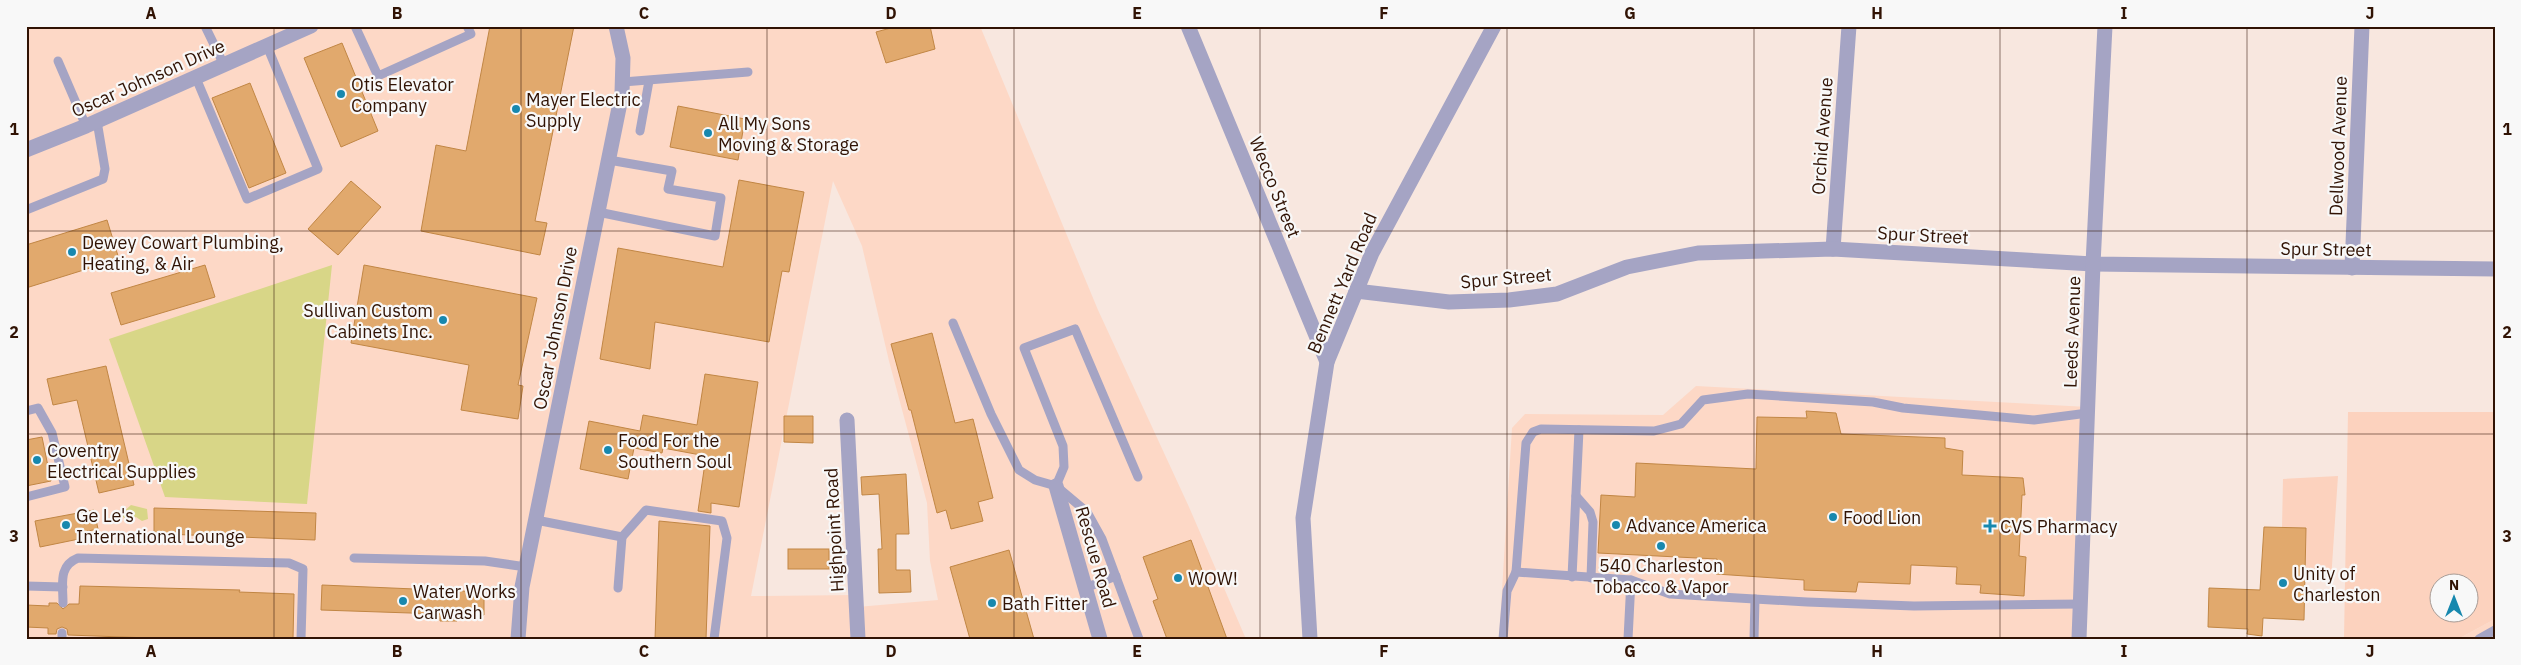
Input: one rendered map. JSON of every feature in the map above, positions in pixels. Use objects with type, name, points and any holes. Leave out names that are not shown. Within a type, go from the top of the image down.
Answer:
[{"type":"street","name":"Oscar Johnson Drive","points":[[26,150],[92,124],[311,26]]},
{"type":"street","name":"Oscar Johnson Drive","points":[[518,639],[526,567],[623,82],[622,44],[616,26]]},
{"type":"street","name":"Wecco Street","points":[[1188,26],[1327,362]]},
{"type":"street","name":"Bennett Yard Road","points":[[1310,639],[1303,518],[1327,362],[1356,291],[1395,207],[1494,26]]},
{"type":"street","name":"Orchid Avenue","points":[[1832,249],[1849,26]]},
{"type":"street","name":"Leeds Avenue","points":[[2079,639],[2093,264],[2105,26]]},
{"type":"street","name":"Dellwood Avenue","points":[[2352,268],[2362,26]]},
{"type":"street","name":"Spur Street","points":[[1356,291],[1450,302],[1509,300],[1557,294],[1627,267],[1698,253],[1832,249],[2093,264],[2495,270]]},
{"type":"street","name":"Highpoint Road","points":[[847,420],[858,639]]},
{"type":"street","name":"Rescue Road","points":[[1056,486],[1100,639]]},
{"type":"lane","points":[[205,26],[224,65]]},
{"type":"lane","points":[[355,26],[378,76],[471,34],[467,26]]},
{"type":"lane","points":[[196,78],[247,200],[318,169],[267,46]]},
{"type":"lane","points":[[26,210],[103,178],[106,169],[92,124],[58,61]]},
{"type":"lane","points":[[623,82],[649,82],[748,72]]},
{"type":"lane","points":[[640,131],[649,82]]},
{"type":"lane","points":[[598,212],[715,236],[721,198],[668,190],[672,171],[608,160]]},
{"type":"lane","points":[[953,323],[995,423],[1019,470],[1035,480],[1056,486],[1087,512],[1102,539],[1139,639]]},
{"type":"lane","points":[[1056,486],[1064,466],[1063,446],[1024,348],[1075,329],[1138,477]]},
{"type":"lane","points":[[1503,639],[1507,591],[1516,572],[1526,443],[1533,432],[1541,429],[1654,431],[1681,424],[1703,400],[1748,394],[1873,402],[1903,408],[2034,420],[2088,413]]},
{"type":"lane","points":[[26,412],[38,408],[52,433],[65,487],[26,497]]},
{"type":"lane","points":[[1572,577],[1579,430]]},
{"type":"lane","points":[[1576,496],[1590,512],[1593,522],[1591,578]]},
{"type":"lane","points":[[618,588],[622,537],[646,510],[722,521],[727,538],[714,639]]},
{"type":"lane","points":[[536,520],[622,537]]},
{"type":"lane","points":[[63,603],[64,568],[68,562],[78,558],[296,564],[303,569],[304,576],[301,639]]},
{"type":"lane","points":[[354,558],[485,561],[526,567]]},
{"type":"lane","points":[[1516,572],[1630,580],[1670,594],[1755,599],[1914,606],[2081,604]]},
{"type":"lane","points":[[1085,588],[1116,576]]},
{"type":"lane","points":[[1628,639],[1630,580]]},
{"type":"lane","points":[[26,586],[63,587]]},
{"type":"lane","points":[[1754,639],[1755,599]]},
{"type":"lane","points":[[2479,639],[2495,630]]},
{"type":"shaded area","points":[[26,26],[980,26],[1098,310],[1189,507],[1246,639],[26,639]],"holes":[[[833,181],[862,246],[889,361],[927,503],[930,561],[938,600],[857,607],[856,595],[751,596]]]},
{"type":"shaded area","points":[[332,265],[307,504],[165,497],[109,339]]},
{"type":"shaded area","points":[[1696,386],[2088,407],[2080,639],[1499,639],[1512,428],[1525,414],[1663,415]]},
{"type":"shaded area","points":[[2348,412],[2495,412],[2495,619],[2458,639],[2344,639]]},
{"type":"shaded area","points":[[2338,476],[2331,580],[2305,578],[2306,529],[2282,528],[2283,479]]},
{"type":"shaded area","points":[[131,505],[147,509],[148,519],[142,521],[136,517],[128,520],[123,517],[122,513]]},
{"type":"shaded area","points":[[2495,619],[2495,639],[2458,639]]},
{"type":"building","name":"Mayer Electric Supply","points":[[490,26],[574,26],[535,221],[547,223],[540,255],[421,231],[436,145],[466,151]]},
{"type":"building","points":[[898,26],[930,26],[935,49],[886,63],[876,32]]},
{"type":"building","name":"Otis Elevator Company","points":[[342,43],[378,131],[341,147],[304,58]]},
{"type":"building","points":[[250,83],[286,173],[249,188],[212,98]]},
{"type":"building","name":"All My Sons Moving & Storage","points":[[678,106],[745,119],[738,160],[670,147]]},
{"type":"building","points":[[739,180],[804,192],[789,272],[782,271],[769,342],[655,322],[650,369],[600,359],[618,248],[723,267]]},
{"type":"building","points":[[351,181],[381,207],[338,255],[308,229]]},
{"type":"building","name":"Dewey Cowart Plumbing, Heating, & Air","points":[[107,220],[119,259],[26,288],[26,245]]},
{"type":"building","points":[[205,265],[215,297],[121,325],[111,293]]},
{"type":"building","name":"Sullivan Custom Cabinets Inc.","points":[[364,265],[537,298],[518,385],[523,386],[518,419],[461,410],[469,365],[351,343]]},
{"type":"building","points":[[932,333],[955,423],[973,419],[993,498],[978,502],[983,521],[951,529],[946,510],[937,513],[911,410],[909,410],[891,344]]},
{"type":"building","points":[[106,366],[134,485],[99,493],[77,400],[53,405],[47,379]]},
{"type":"building","points":[[705,374],[758,382],[739,507],[711,503],[711,513],[698,511],[706,456],[663,448],[662,453],[634,448],[628,479],[580,469],[589,421],[640,431],[643,415],[697,425]]},
{"type":"building","points":[[1806,411],[1836,413],[1841,434],[1945,438],[1945,448],[1963,451],[1962,475],[2023,478],[2025,495],[2022,495],[2019,556],[2026,557],[2024,596],[1980,593],[1981,585],[1956,584],[1957,567],[1911,565],[1910,584],[1858,582],[1856,592],[1804,590],[1804,580],[1716,574],[1717,559],[1598,553],[1601,495],[1635,497],[1636,463],[1756,469],[1757,417],[1807,418]]},
{"type":"building","points":[[784,416],[813,416],[813,443],[784,442]]},
{"type":"building","name":"Coventry Electrical Supplies","points":[[42,437],[51,481],[26,486],[26,440]]},
{"type":"building","points":[[906,474],[909,534],[896,534],[896,570],[910,570],[911,592],[879,593],[878,549],[882,549],[879,494],[862,495],[861,477]]},
{"type":"building","points":[[154,508],[316,513],[315,540],[154,532]]},
{"type":"building","name":"Ge Le's International Lounge","points":[[94,510],[98,529],[78,533],[79,539],[40,547],[35,521]]},
{"type":"building","points":[[659,521],[710,526],[706,639],[655,639]]},
{"type":"building","name":"Unity of Charleston","points":[[2264,527],[2306,528],[2304,620],[2263,618],[2262,636],[2247,634],[2248,629],[2208,627],[2209,588],[2260,590]]},
{"type":"building","name":"WOW!","points":[[1191,540],[1227,639],[1167,639],[1153,601],[1158,599],[1143,557]]},
{"type":"building","points":[[788,549],[829,549],[829,569],[788,569]]},
{"type":"building","name":"Bath Fitter","points":[[1009,550],[1034,639],[970,639],[950,567]]},
{"type":"building","name":"Water Works Carwash","points":[[322,585],[484,592],[484,615],[457,614],[457,621],[440,621],[440,614],[321,610]]},
{"type":"building","points":[[80,586],[240,590],[239,592],[294,594],[293,639],[177,639],[68,635],[67,629],[62,627],[57,629],[56,634],[48,634],[48,628],[26,627],[26,605],[49,606],[49,603],[57,603],[63,609],[69,604],[79,604]]},
{"type":"place","name":"Otis Elevator Company","points":[[341,94]]},
{"type":"place","name":"Mayer Electric Supply","points":[[516,109]]},
{"type":"place","name":"All My Sons Moving & Storage","points":[[708,133]]},
{"type":"place","name":"Dewey Cowart Plumbing, Heating, & Air","points":[[72,252]]},
{"type":"place","name":"Sullivan Custom Cabinets Inc.","points":[[443,320]]},
{"type":"place","name":"Food For the Southern Soul","points":[[608,450]]},
{"type":"place","name":"Coventry Electrical Supplies","points":[[37,460]]},
{"type":"place","name":"Food Lion","points":[[1833,517]]},
{"type":"place","name":"Ge Le's International Lounge","points":[[66,525]]},
{"type":"place","name":"Advance America","points":[[1616,525]]},
{"type":"place","name":"CVS Pharmacy","points":[[1990,526]]},
{"type":"place","name":"540 Charleston Tobacco & Vapor","points":[[1661,546]]},
{"type":"place","name":"WOW!","points":[[1178,578]]},
{"type":"place","name":"Unity of Charleston","points":[[2283,583]]},
{"type":"place","name":"Water Works Carwash","points":[[403,601]]},
{"type":"place","name":"Bath Fitter","points":[[992,603]]}]
